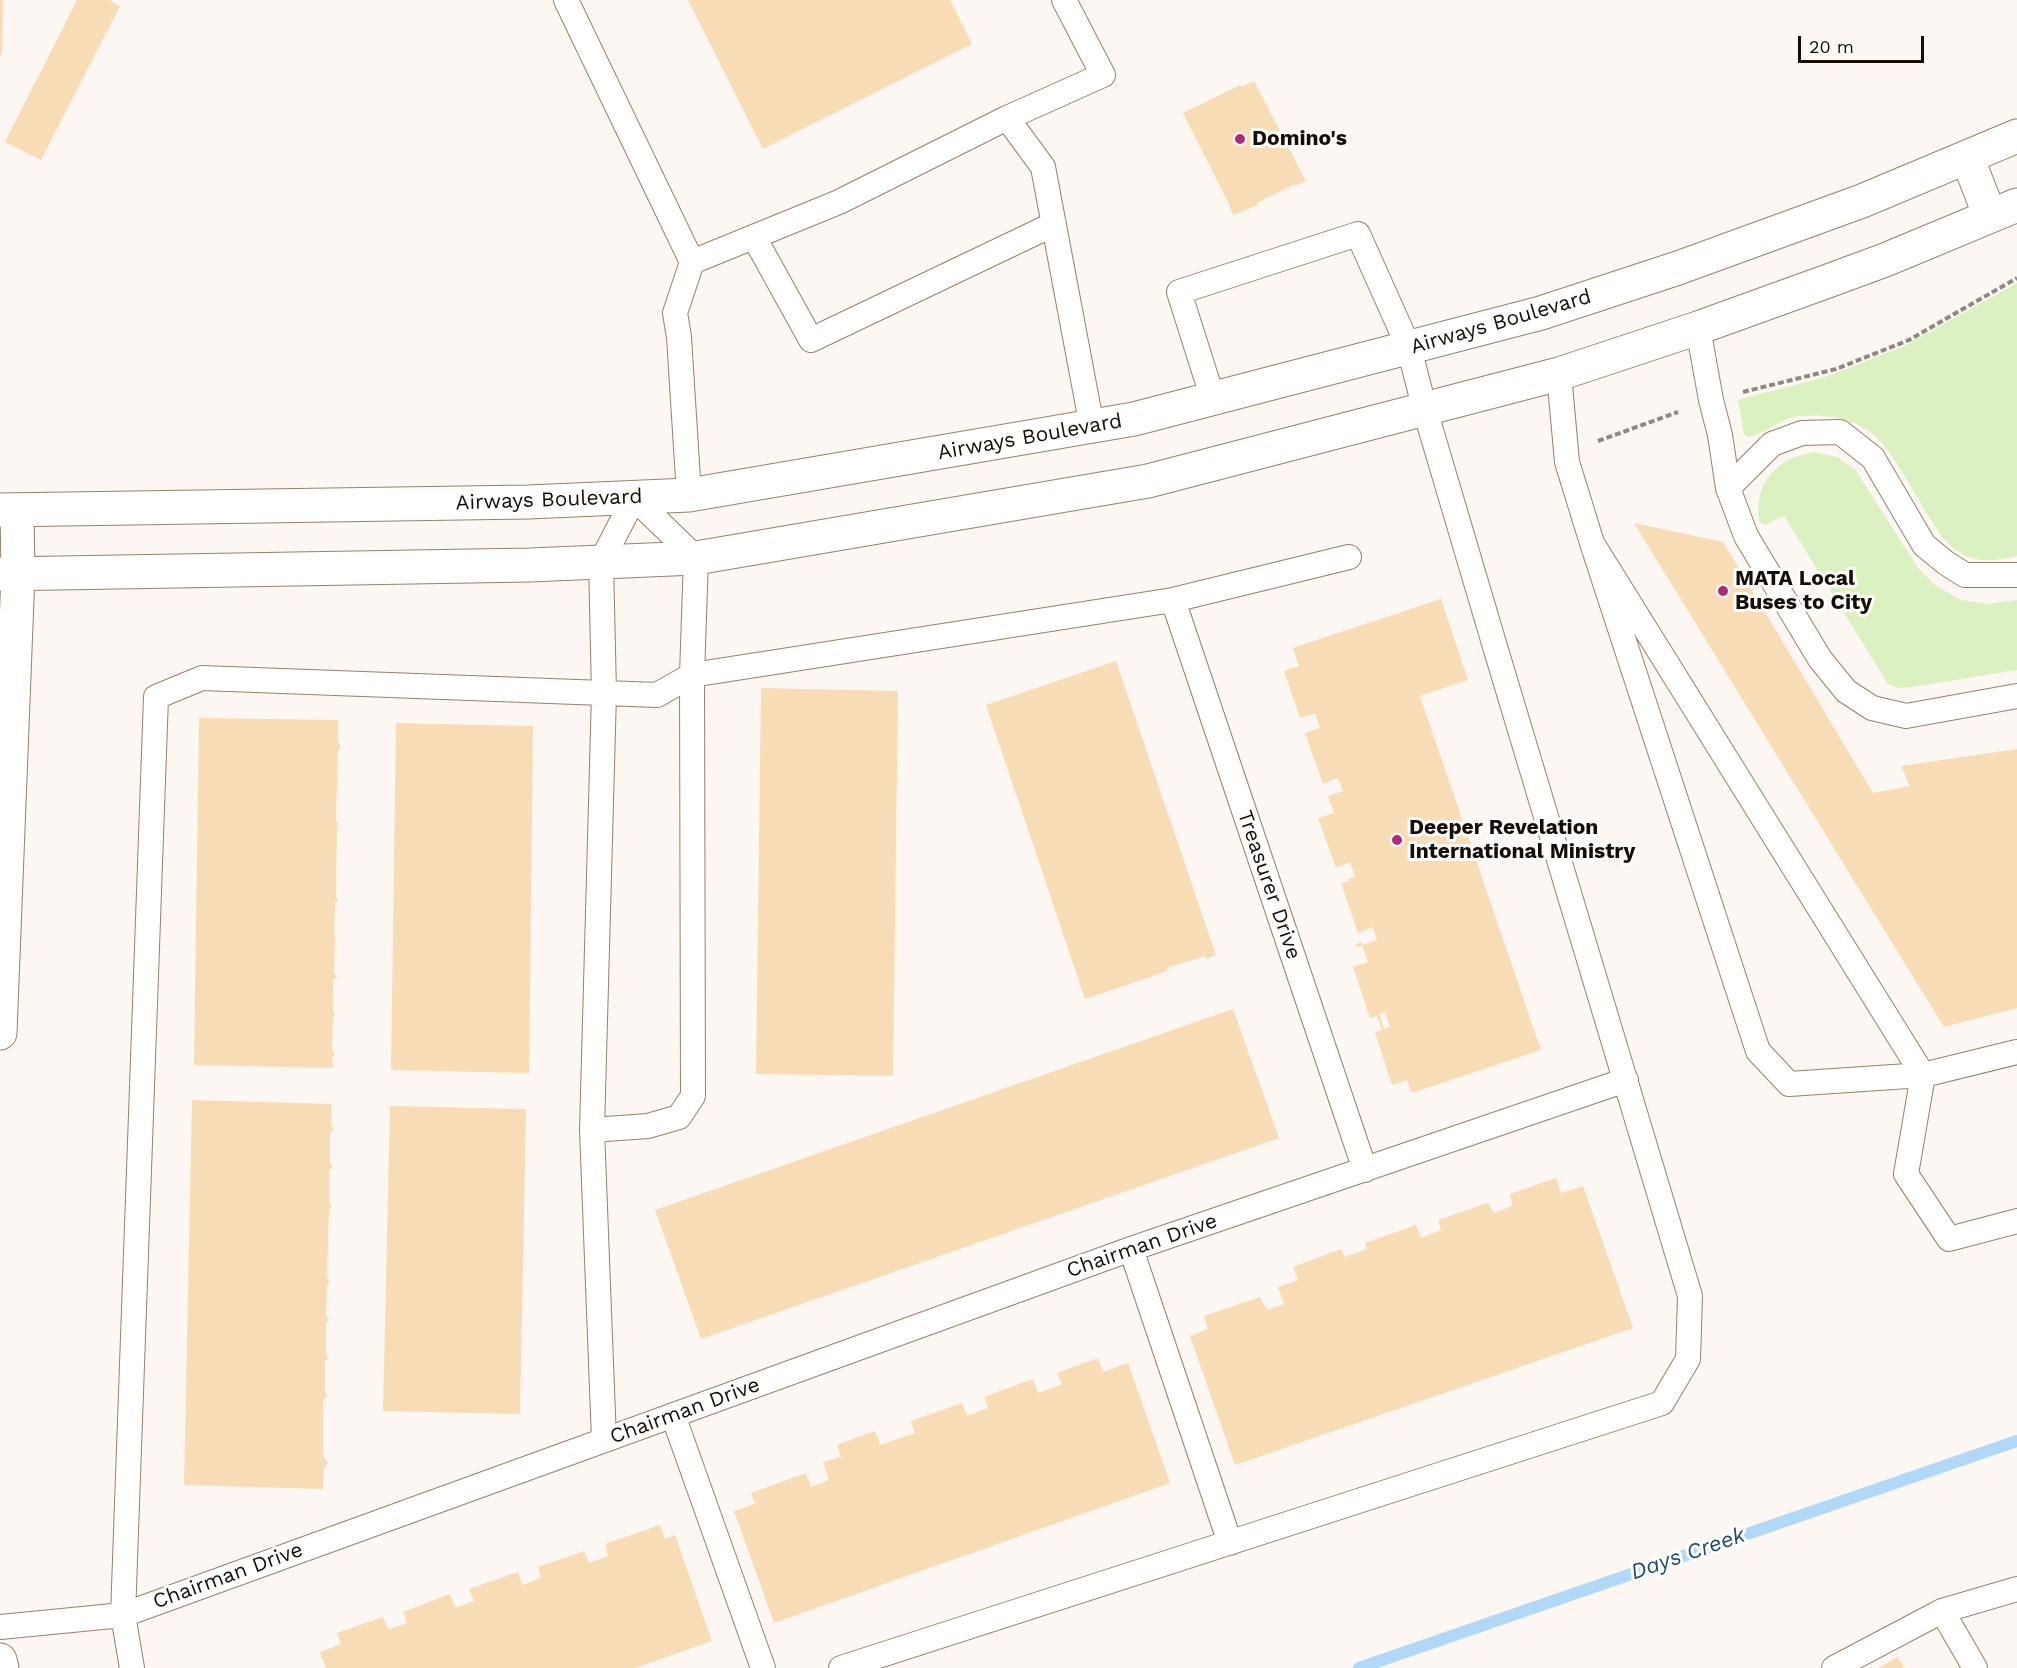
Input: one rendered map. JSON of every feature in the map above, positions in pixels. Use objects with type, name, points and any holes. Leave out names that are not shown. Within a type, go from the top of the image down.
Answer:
[{"type":"main road","name":"Airways Boulevard","points":[[9,511],[528,502],[689,495],[1092,427],[1213,399],[1541,313],[1678,268],[1862,201],[2017,136]]},
{"type":"main road","points":[[9,574],[530,565],[696,558],[1148,481],[1559,374],[1698,328],[1885,260],[2004,210],[1967,157]]},
{"type":"main road","points":[[0,1033],[9,511]]},
{"type":"main road","points":[[0,1660],[2,1668]]},
{"type":"lane","points":[[566,0],[692,262],[675,313],[679,337],[689,495]]},
{"type":"lane","points":[[692,262],[839,202],[1007,118],[1103,75],[1064,0]]},
{"type":"lane","points":[[1007,118],[1043,167],[1092,427]]},
{"type":"lane","points":[[754,237],[811,340],[1054,224]]},
{"type":"lane","points":[[841,1668],[1662,1403],[1688,1359],[1690,1296],[1425,410],[1409,348],[1358,234],[1179,292],[1213,399]]},
{"type":"lane","points":[[1698,328],[1720,435],[1728,488],[1746,536],[1820,660],[1846,691],[1872,708],[1906,716],[2017,696]]},
{"type":"lane","points":[[1559,374],[1567,462],[1758,1051],[1789,1084],[1923,1075],[2017,1052]]},
{"type":"lane","points":[[1728,488],[1772,444],[1802,433],[1840,432],[1872,458],[1924,545],[1946,563],[1965,575],[2017,575]]},
{"type":"lane","points":[[592,1130],[648,1126],[679,1117],[693,1096],[692,675],[696,558],[634,498],[601,562],[604,693],[592,1130],[604,1440]]},
{"type":"lane","points":[[1592,543],[1923,1075],[1906,1174],[1949,1239],[2017,1221]]},
{"type":"lane","points":[[132,1668],[123,1615],[156,697],[202,678],[657,695],[692,675],[1173,600],[1349,557]]},
{"type":"lane","name":"Treasurer Drive","points":[[1173,600],[1365,1170]]},
{"type":"lane","name":"Chairman Drive","points":[[0,1627],[123,1615],[1131,1249],[1626,1080]]},
{"type":"lane","points":[[1131,1249],[1230,1542]]},
{"type":"lane","points":[[673,1415],[764,1668]]},
{"type":"lane","points":[[1834,1668],[1942,1611],[2017,1589]]},
{"type":"lane","points":[[1942,1611],[1974,1668]]},
{"type":"path","points":[[1566,453],[1712,400],[1836,369],[1908,340],[2017,278]]},
{"type":"green space","points":[[2017,283],[2017,556],[1983,560],[1957,551],[1936,528],[1900,468],[1883,445],[1859,425],[1833,417],[1799,416],[1755,435],[1748,437],[1744,434],[1738,400],[1828,376],[1902,347]]},
{"type":"green space","points":[[1814,452],[1837,457],[1855,469],[1918,568],[1936,586],[1961,600],[1988,604],[2017,600],[2017,670],[1911,687],[1898,688],[1888,684],[1784,516],[1765,525],[1759,521],[1760,495],[1771,474],[1789,460]]},
{"type":"building","points":[[0,0],[3,0],[2,55],[0,55]]},
{"type":"building","points":[[77,0],[109,0],[120,6],[41,160],[5,142]]},
{"type":"building","points":[[688,0],[950,0],[972,44],[763,149]]},
{"type":"building","name":"Domino's","points":[[1254,81],[1306,181],[1295,186],[1295,184],[1257,203],[1258,205],[1233,215],[1183,113],[1240,85],[1241,87]]},
{"type":"building","points":[[1634,523],[1723,542],[1873,793],[1910,786],[1901,766],[2017,749],[2017,1008],[1944,1027]]},
{"type":"building","name":"Deeper Revelation International Ministry","points":[[1441,599],[1468,680],[1420,696],[1541,1050],[1412,1093],[1407,1080],[1392,1085],[1375,1032],[1382,1030],[1377,1016],[1370,1018],[1353,967],[1368,962],[1362,945],[1356,947],[1356,944],[1362,942],[1363,945],[1377,940],[1373,927],[1358,933],[1341,883],[1355,877],[1350,862],[1336,868],[1318,818],[1334,813],[1328,796],[1343,791],[1338,778],[1323,784],[1305,733],[1320,728],[1315,713],[1300,718],[1284,671],[1299,666],[1293,648]],"holes":[[[1385,1012],[1390,1026],[1384,1029],[1379,1014]]]},
{"type":"building","points":[[1116,661],[1216,955],[1206,959],[1205,956],[1167,968],[1168,971],[1085,999],[986,705]]},
{"type":"building","points":[[761,688],[898,691],[893,1076],[756,1074]]},
{"type":"building","points":[[199,718],[338,720],[338,741],[341,747],[338,750],[336,820],[339,825],[337,827],[336,896],[338,901],[335,903],[334,935],[336,939],[334,973],[337,977],[333,980],[335,1015],[332,1049],[335,1054],[332,1057],[333,1068],[194,1065]]},
{"type":"building","points":[[396,723],[533,726],[529,1073],[391,1070]]},
{"type":"building","points":[[1233,1009],[1279,1138],[701,1339],[655,1210]]},
{"type":"building","points":[[192,1100],[331,1104],[331,1125],[334,1130],[330,1132],[330,1163],[333,1168],[329,1170],[329,1202],[332,1206],[329,1209],[327,1277],[330,1281],[327,1286],[326,1315],[329,1320],[326,1323],[328,1358],[325,1361],[327,1396],[323,1400],[323,1456],[328,1463],[324,1468],[323,1489],[184,1485]]},
{"type":"building","points":[[390,1106],[526,1109],[520,1414],[383,1411]]},
{"type":"building","points":[[1556,1178],[1561,1193],[1583,1186],[1633,1328],[1235,1465],[1190,1336],[1208,1329],[1204,1316],[1260,1297],[1267,1310],[1284,1304],[1278,1287],[1298,1280],[1293,1267],[1341,1249],[1345,1257],[1367,1249],[1365,1243],[1416,1225],[1421,1238],[1441,1230],[1438,1220],[1488,1203],[1494,1213],[1512,1206],[1510,1194]]},
{"type":"building","points":[[1098,1358],[1103,1372],[1128,1363],[1170,1483],[774,1623],[734,1511],[755,1504],[751,1493],[806,1473],[811,1487],[829,1480],[823,1462],[841,1457],[837,1445],[875,1431],[880,1445],[915,1433],[911,1421],[962,1403],[967,1416],[988,1408],[984,1397],[1033,1379],[1038,1393],[1062,1384],[1057,1373]]},
{"type":"building","points":[[660,1525],[665,1539],[675,1535],[712,1641],[635,1668],[326,1668],[320,1652],[341,1644],[337,1633],[383,1617],[388,1630],[407,1623],[403,1612],[450,1594],[456,1608],[474,1601],[469,1589],[518,1572],[522,1585],[541,1578],[538,1567],[584,1551],[589,1563],[608,1556],[605,1544]]},
{"type":"building","points":[[1898,1657],[1904,1668],[1878,1668]]},
{"type":"waterway","name":"Days Creek","points":[[1359,1668],[2017,1441]]},
{"type":"place","name":"Domino's","points":[[1240,139]]},
{"type":"place","name":"MATA Local Buses to City","points":[[1723,591]]},
{"type":"place","name":"Deeper Revelation International Ministry","points":[[1397,840]]}]
